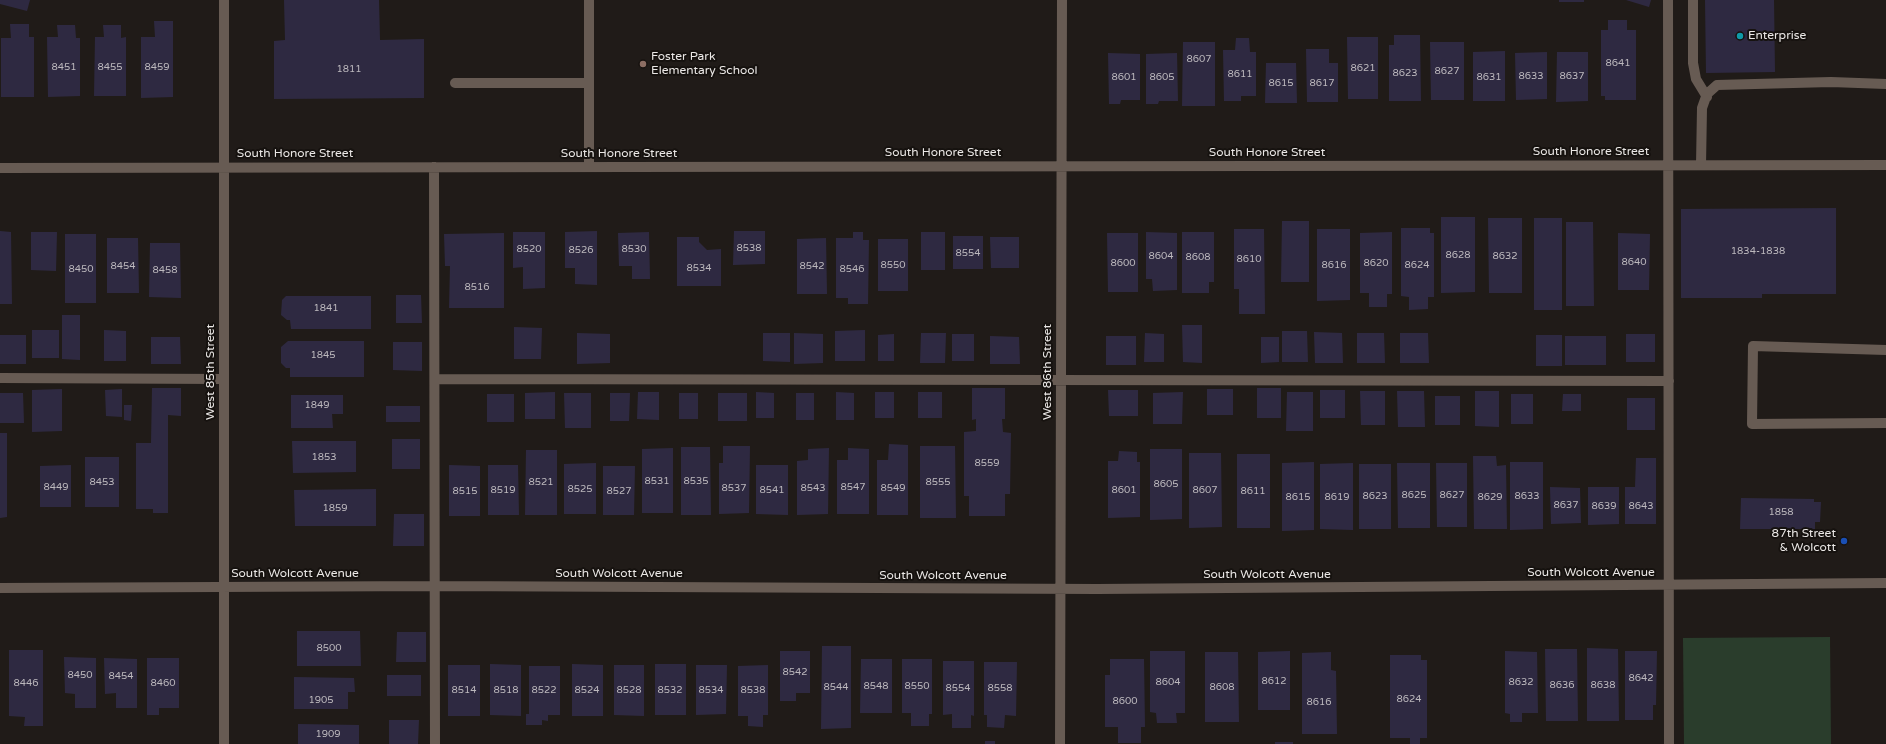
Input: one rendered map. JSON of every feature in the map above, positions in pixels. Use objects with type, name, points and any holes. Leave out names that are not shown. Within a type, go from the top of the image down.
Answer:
[{"type":"street","name":"West 85th Street","points":[[224,0],[224,744]]},
{"type":"street","points":[[589,0],[589,167]]},
{"type":"street","name":"West 86th Street","points":[[1060,744],[1062,0]]},
{"type":"street","points":[[1668,0],[1670,586],[1669,744]]},
{"type":"street","points":[[1693,0],[1693,63],[1696,79],[1707,97]]},
{"type":"street","points":[[1701,165],[1702,108],[1707,97],[1717,85],[1832,82],[1886,84]]},
{"type":"street","points":[[455,83],[589,83]]},
{"type":"street","name":"South Honore Street","points":[[0,168],[1886,165]]},
{"type":"street","points":[[434,167],[435,744]]},
{"type":"street","points":[[1886,350],[1753,346],[1752,424],[1886,423]]},
{"type":"street","points":[[0,378],[224,378]]},
{"type":"street","points":[[434,379],[1669,381]]},
{"type":"street","name":"South Wolcott Avenue","points":[[0,588],[435,586],[1060,589],[1670,586],[1886,583]]},
{"type":"green space","points":[[1830,637],[1831,744],[1684,744],[1683,638]]},
{"type":"building","points":[[0,0],[30,0],[27,11],[0,4]]},
{"type":"building","points":[[284,0],[379,0],[380,40],[424,39],[424,98],[274,99],[274,41],[285,40]]},
{"type":"building","points":[[1559,0],[1584,0],[1584,2],[1559,2]]},
{"type":"building","points":[[1626,0],[1651,0],[1649,7]]},
{"type":"building","name":"Enterprise","points":[[1705,0],[1774,0],[1775,72],[1706,73]]},
{"type":"building","points":[[1608,20],[1627,20],[1627,30],[1636,30],[1636,100],[1605,100],[1605,96],[1601,96],[1601,30],[1608,30]]},
{"type":"building","points":[[154,21],[173,21],[173,97],[141,98],[141,37],[155,37]]},
{"type":"building","points":[[10,24],[29,24],[29,37],[34,37],[34,97],[1,97],[1,38],[11,38]]},
{"type":"building","points":[[57,25],[75,25],[76,38],[80,38],[80,96],[48,97],[47,37],[58,37]]},
{"type":"building","points":[[103,25],[121,25],[121,38],[126,37],[126,96],[94,96],[95,37],[104,37]]},
{"type":"building","points":[[1394,35],[1420,35],[1421,101],[1389,101],[1389,45],[1394,45]]},
{"type":"building","points":[[1347,37],[1378,37],[1378,99],[1348,99]]},
{"type":"building","points":[[1236,38],[1249,38],[1250,52],[1256,52],[1256,96],[1241,96],[1241,101],[1224,101],[1223,50],[1235,50]]},
{"type":"building","points":[[1183,42],[1215,42],[1215,106],[1182,106]]},
{"type":"building","points":[[1430,42],[1464,42],[1464,100],[1431,100]]},
{"type":"building","points":[[1306,49],[1329,49],[1329,63],[1338,63],[1338,102],[1307,102]]},
{"type":"building","points":[[1505,51],[1505,101],[1473,101],[1473,52]]},
{"type":"building","points":[[1547,52],[1547,99],[1516,100],[1515,53]]},
{"type":"building","points":[[1557,52],[1588,52],[1588,101],[1556,102]]},
{"type":"building","points":[[1108,53],[1140,54],[1140,100],[1121,100],[1120,104],[1109,104]]},
{"type":"building","points":[[1177,53],[1178,101],[1159,101],[1158,104],[1146,104],[1146,54]]},
{"type":"building","points":[[1266,63],[1296,63],[1297,103],[1265,103]]},
{"type":"building","points":[[1836,208],[1836,294],[1762,294],[1762,298],[1681,298],[1681,209]]},
{"type":"building","points":[[1441,217],[1475,217],[1475,292],[1441,293]]},
{"type":"building","points":[[1488,218],[1522,218],[1522,293],[1489,293]]},
{"type":"building","points":[[1534,218],[1562,218],[1562,310],[1534,310]]},
{"type":"building","points":[[1282,221],[1309,221],[1309,282],[1281,282]]},
{"type":"building","points":[[1566,222],[1593,222],[1594,306],[1566,306]]},
{"type":"building","points":[[1401,228],[1430,228],[1430,233],[1434,233],[1434,297],[1428,297],[1428,309],[1409,310],[1409,297],[1401,296]]},
{"type":"building","points":[[1234,229],[1264,229],[1265,314],[1239,314],[1239,289],[1234,289]]},
{"type":"building","points":[[1317,229],[1350,229],[1350,300],[1317,301]]},
{"type":"building","points":[[0,231],[11,232],[12,304],[0,304]]},
{"type":"building","points":[[597,231],[597,285],[575,284],[575,268],[565,268],[565,232]]},
{"type":"building","points":[[734,231],[765,231],[765,264],[733,265]]},
{"type":"building","points":[[31,232],[57,232],[56,271],[31,270]]},
{"type":"building","points":[[513,232],[545,232],[545,288],[523,289],[523,267],[513,268]]},
{"type":"building","points":[[649,232],[650,279],[632,279],[632,266],[619,266],[618,233]]},
{"type":"building","points":[[853,232],[863,232],[863,240],[869,240],[868,304],[848,304],[848,298],[836,298],[836,238],[853,238]]},
{"type":"building","points":[[921,232],[945,232],[945,270],[921,270]]},
{"type":"building","points":[[1146,232],[1177,233],[1177,290],[1153,291],[1152,279],[1146,279]]},
{"type":"building","points":[[1182,232],[1214,232],[1214,282],[1209,282],[1209,293],[1182,293]]},
{"type":"building","points":[[1392,232],[1392,294],[1387,294],[1387,307],[1369,307],[1369,293],[1360,293],[1360,233]]},
{"type":"building","points":[[504,233],[504,308],[449,308],[450,266],[445,266],[444,234]]},
{"type":"building","points":[[1107,233],[1138,233],[1138,292],[1108,292]]},
{"type":"building","points":[[1618,233],[1650,234],[1649,290],[1618,290]]},
{"type":"building","points":[[65,234],[96,234],[96,303],[65,303]]},
{"type":"building","points":[[953,236],[983,236],[983,269],[953,269]]},
{"type":"building","points":[[677,237],[699,237],[699,242],[707,250],[721,249],[721,286],[677,286]]},
{"type":"building","points":[[990,237],[1019,237],[1019,268],[991,268]]},
{"type":"building","points":[[107,238],[138,238],[139,293],[107,293]]},
{"type":"building","points":[[826,238],[827,294],[797,294],[797,239]]},
{"type":"building","points":[[878,239],[908,239],[908,291],[878,291]]},
{"type":"building","points":[[150,243],[180,243],[181,298],[149,297]]},
{"type":"building","points":[[396,295],[421,295],[422,323],[396,323]]},
{"type":"building","points":[[286,296],[371,296],[371,329],[291,329],[290,320],[287,320],[281,315],[282,300]]},
{"type":"building","points":[[62,315],[80,315],[80,360],[62,359]]},
{"type":"building","points":[[1182,325],[1202,325],[1202,363],[1183,362]]},
{"type":"building","points":[[514,327],[542,328],[541,359],[514,359]]},
{"type":"building","points":[[32,330],[59,330],[59,358],[32,358]]},
{"type":"building","points":[[104,330],[126,331],[126,361],[104,361]]},
{"type":"building","points":[[865,330],[865,361],[835,361],[835,331]]},
{"type":"building","points":[[1282,331],[1307,331],[1308,362],[1282,362]]},
{"type":"building","points":[[1314,332],[1342,333],[1343,363],[1315,363]]},
{"type":"building","points":[[577,333],[610,334],[610,363],[577,364]]},
{"type":"building","points":[[763,333],[790,333],[790,362],[763,361]]},
{"type":"building","points":[[794,333],[823,334],[823,363],[794,364]]},
{"type":"building","points":[[921,333],[946,333],[945,363],[920,363]]},
{"type":"building","points":[[1145,333],[1164,334],[1164,362],[1144,362]]},
{"type":"building","points":[[1357,333],[1384,333],[1385,363],[1357,363]]},
{"type":"building","points":[[1400,333],[1428,333],[1429,363],[1400,363]]},
{"type":"building","points":[[894,334],[894,361],[878,361],[878,335]]},
{"type":"building","points":[[952,334],[974,334],[974,361],[952,361]]},
{"type":"building","points":[[1626,334],[1655,334],[1655,362],[1626,362]]},
{"type":"building","points":[[0,335],[26,335],[26,364],[0,364]]},
{"type":"building","points":[[1536,335],[1562,335],[1562,366],[1536,366]]},
{"type":"building","points":[[990,336],[1019,337],[1020,364],[990,364]]},
{"type":"building","points":[[1106,336],[1136,336],[1136,365],[1106,365]]},
{"type":"building","points":[[1565,336],[1606,336],[1606,365],[1565,365]]},
{"type":"building","points":[[151,337],[180,337],[181,364],[151,364]]},
{"type":"building","points":[[1261,337],[1279,337],[1279,362],[1261,363]]},
{"type":"building","points":[[288,341],[364,341],[364,377],[290,377],[290,368],[286,368],[281,363],[281,347]]},
{"type":"building","points":[[393,342],[422,342],[422,371],[393,370]]},
{"type":"building","points":[[152,388],[181,388],[181,416],[168,415],[168,513],[153,513],[153,509],[136,509],[136,443],[151,443]]},
{"type":"building","points":[[972,388],[1005,388],[1005,419],[1002,419],[1003,432],[1011,433],[1010,494],[1005,494],[1005,516],[969,516],[969,496],[964,496],[964,432],[976,431],[976,419],[972,420]]},
{"type":"building","points":[[1257,388],[1281,388],[1281,418],[1257,418]]},
{"type":"building","points":[[62,389],[62,431],[32,432],[32,390]]},
{"type":"building","points":[[122,389],[122,417],[106,416],[105,390]]},
{"type":"building","points":[[1207,389],[1233,389],[1233,415],[1207,415]]},
{"type":"building","points":[[1108,390],[1138,390],[1138,416],[1109,416]]},
{"type":"building","points":[[1320,390],[1345,390],[1345,418],[1320,418]]},
{"type":"building","points":[[1360,391],[1385,391],[1385,425],[1361,425]]},
{"type":"building","points":[[1397,391],[1424,391],[1425,427],[1398,427]]},
{"type":"building","points":[[1475,391],[1499,391],[1499,427],[1475,426]]},
{"type":"building","points":[[555,392],[555,419],[525,419],[525,393]]},
{"type":"building","points":[[638,392],[659,392],[659,420],[637,419]]},
{"type":"building","points":[[756,392],[774,393],[774,418],[756,418]]},
{"type":"building","points":[[836,392],[854,393],[854,420],[836,420]]},
{"type":"building","points":[[875,392],[894,392],[894,418],[875,418]]},
{"type":"building","points":[[918,392],[942,392],[942,418],[918,418]]},
{"type":"building","points":[[1183,392],[1182,424],[1153,424],[1153,393]]},
{"type":"building","points":[[1287,392],[1313,392],[1313,431],[1286,431]]},
{"type":"building","points":[[0,393],[23,393],[24,423],[0,423]]},
{"type":"building","points":[[564,393],[591,393],[591,428],[565,428]]},
{"type":"building","points":[[610,393],[630,393],[629,421],[610,421]]},
{"type":"building","points":[[679,393],[698,393],[698,419],[679,419]]},
{"type":"building","points":[[718,393],[747,393],[747,421],[718,421]]},
{"type":"building","points":[[796,393],[814,393],[814,420],[796,420]]},
{"type":"building","points":[[487,394],[514,394],[514,422],[487,422]]},
{"type":"building","points":[[1511,394],[1533,394],[1533,424],[1511,424]]},
{"type":"building","points":[[1563,394],[1581,394],[1581,411],[1562,411]]},
{"type":"building","points":[[291,395],[343,395],[343,414],[332,414],[333,428],[291,428]]},
{"type":"building","points":[[1435,396],[1460,396],[1460,425],[1435,425]]},
{"type":"building","points":[[1627,398],[1655,398],[1655,430],[1627,430]]},
{"type":"building","points":[[124,405],[132,405],[131,421],[124,420]]},
{"type":"building","points":[[386,406],[420,406],[420,422],[386,422]]},
{"type":"building","points":[[0,433],[7,433],[7,517],[0,518]]},
{"type":"building","points":[[392,439],[420,439],[420,469],[392,469]]},
{"type":"building","points":[[292,441],[356,441],[356,472],[293,473]]},
{"type":"building","points":[[889,444],[908,445],[908,515],[877,515],[877,460],[888,460]]},
{"type":"building","points":[[723,446],[750,446],[749,513],[719,514],[719,463],[723,463]]},
{"type":"building","points":[[920,446],[955,446],[956,518],[920,518]]},
{"type":"building","points":[[681,447],[710,447],[711,515],[681,515]]},
{"type":"building","points":[[673,448],[673,513],[642,513],[642,449]]},
{"type":"building","points":[[829,448],[828,514],[797,515],[797,461],[808,460],[808,449]]},
{"type":"building","points":[[848,448],[869,449],[869,514],[837,514],[837,460],[848,460]]},
{"type":"building","points":[[1150,449],[1182,449],[1182,519],[1150,520]]},
{"type":"building","points":[[526,450],[557,450],[557,515],[525,515]]},
{"type":"building","points":[[1119,451],[1137,452],[1137,462],[1140,462],[1140,517],[1108,518],[1108,461],[1118,461]]},
{"type":"building","points":[[1189,453],[1221,453],[1222,527],[1189,528]]},
{"type":"building","points":[[1237,454],[1270,454],[1270,528],[1237,528]]},
{"type":"building","points":[[1473,456],[1496,456],[1497,466],[1506,465],[1507,529],[1474,529]]},
{"type":"building","points":[[85,457],[119,457],[119,507],[85,507]]},
{"type":"building","points":[[1636,458],[1656,458],[1656,524],[1625,524],[1625,487],[1635,487]]},
{"type":"building","points":[[1314,462],[1314,530],[1282,531],[1282,463]]},
{"type":"building","points":[[1510,462],[1543,462],[1543,529],[1510,530]]},
{"type":"building","points":[[596,463],[596,514],[564,514],[564,464]]},
{"type":"building","points":[[1353,463],[1353,530],[1320,529],[1320,464]]},
{"type":"building","points":[[1397,463],[1430,463],[1430,528],[1398,528]]},
{"type":"building","points":[[1436,463],[1467,463],[1467,527],[1437,527]]},
{"type":"building","points":[[1359,464],[1391,464],[1391,529],[1359,529]]},
{"type":"building","points":[[71,465],[71,507],[40,507],[40,466]]},
{"type":"building","points":[[449,465],[480,466],[480,516],[449,516]]},
{"type":"building","points":[[488,465],[518,465],[519,515],[488,515]]},
{"type":"building","points":[[756,465],[788,465],[788,515],[756,514]]},
{"type":"building","points":[[603,466],[635,466],[634,515],[603,515]]},
{"type":"building","points":[[1550,487],[1580,488],[1581,523],[1551,524]]},
{"type":"building","points":[[1588,487],[1619,487],[1619,524],[1588,525]]},
{"type":"building","points":[[376,489],[376,526],[295,526],[294,490]]},
{"type":"building","points":[[1741,498],[1814,499],[1814,502],[1821,502],[1820,522],[1815,522],[1815,529],[1740,529]]},
{"type":"building","points":[[394,514],[424,514],[424,546],[393,546]]},
{"type":"building","points":[[297,631],[360,631],[361,666],[297,666]]},
{"type":"building","points":[[397,632],[426,632],[426,662],[396,662]]},
{"type":"building","points":[[822,646],[851,646],[851,728],[821,729]]},
{"type":"building","points":[[1587,648],[1618,649],[1619,721],[1587,721]]},
{"type":"building","points":[[1545,649],[1577,649],[1578,721],[1546,721]]},
{"type":"building","points":[[9,650],[43,650],[43,726],[24,726],[25,717],[9,716]]},
{"type":"building","points":[[780,651],[810,651],[810,693],[796,693],[796,701],[780,701]]},
{"type":"building","points":[[1150,651],[1185,651],[1185,713],[1176,713],[1177,723],[1157,723],[1156,713],[1150,712]]},
{"type":"building","points":[[1290,651],[1290,710],[1258,710],[1258,652]]},
{"type":"building","points":[[1505,651],[1537,652],[1538,713],[1522,713],[1522,722],[1510,722],[1510,714],[1505,713]]},
{"type":"building","points":[[1625,651],[1657,651],[1656,705],[1653,705],[1653,720],[1625,720]]},
{"type":"building","points":[[1205,652],[1238,652],[1239,722],[1205,722]]},
{"type":"building","points":[[1331,652],[1331,670],[1336,671],[1337,734],[1302,734],[1302,653]]},
{"type":"building","points":[[1390,655],[1421,655],[1421,660],[1427,660],[1427,738],[1420,738],[1420,744],[1410,744],[1410,738],[1390,738]]},
{"type":"building","points":[[64,657],[96,658],[96,708],[75,708],[75,694],[65,693]]},
{"type":"building","points":[[104,658],[137,659],[137,708],[116,708],[116,693],[105,694]]},
{"type":"building","points":[[147,658],[179,658],[179,708],[159,708],[159,715],[147,715]]},
{"type":"building","points":[[861,659],[892,659],[892,713],[860,713]]},
{"type":"building","points":[[902,659],[932,659],[932,714],[929,714],[929,726],[911,726],[911,713],[902,713]]},
{"type":"building","points":[[1110,659],[1144,659],[1145,727],[1141,727],[1141,743],[1118,743],[1118,727],[1105,727],[1105,675],[1110,675]]},
{"type":"building","points":[[943,661],[974,661],[974,716],[971,715],[971,728],[952,728],[952,714],[943,715]]},
{"type":"building","points":[[984,662],[1017,662],[1016,716],[1005,715],[1004,728],[987,727],[987,715],[984,715]]},
{"type":"building","points":[[490,664],[521,665],[521,716],[490,715]]},
{"type":"building","points":[[572,664],[603,665],[603,716],[572,716]]},
{"type":"building","points":[[655,664],[686,664],[686,715],[655,715]]},
{"type":"building","points":[[448,665],[480,665],[480,716],[448,716]]},
{"type":"building","points":[[614,665],[644,665],[644,716],[614,715]]},
{"type":"building","points":[[696,665],[727,665],[726,714],[696,715]]},
{"type":"building","points":[[768,665],[768,715],[763,715],[763,727],[748,726],[748,716],[738,716],[738,666]]},
{"type":"building","points":[[529,666],[560,666],[560,715],[548,715],[548,721],[542,720],[542,725],[526,725],[526,714],[529,714]]},
{"type":"building","points":[[387,675],[421,675],[421,696],[387,696]]},
{"type":"building","points":[[294,677],[354,678],[355,692],[348,692],[348,709],[294,709]]},
{"type":"building","points":[[389,720],[419,720],[418,744],[389,744]]},
{"type":"building","points":[[298,724],[359,725],[359,744],[298,744]]},
{"type":"building","points":[[985,741],[995,741],[995,744],[985,744]]},
{"type":"building","points":[[1275,742],[1293,742],[1293,744],[1275,744]]},
{"type":"place","name":"Enterprise","points":[[1740,36]]},
{"type":"place","name":"Foster Park Elementary School","points":[[643,64]]},
{"type":"place","name":"87th Street & Wolcott","points":[[1844,541]]}]
